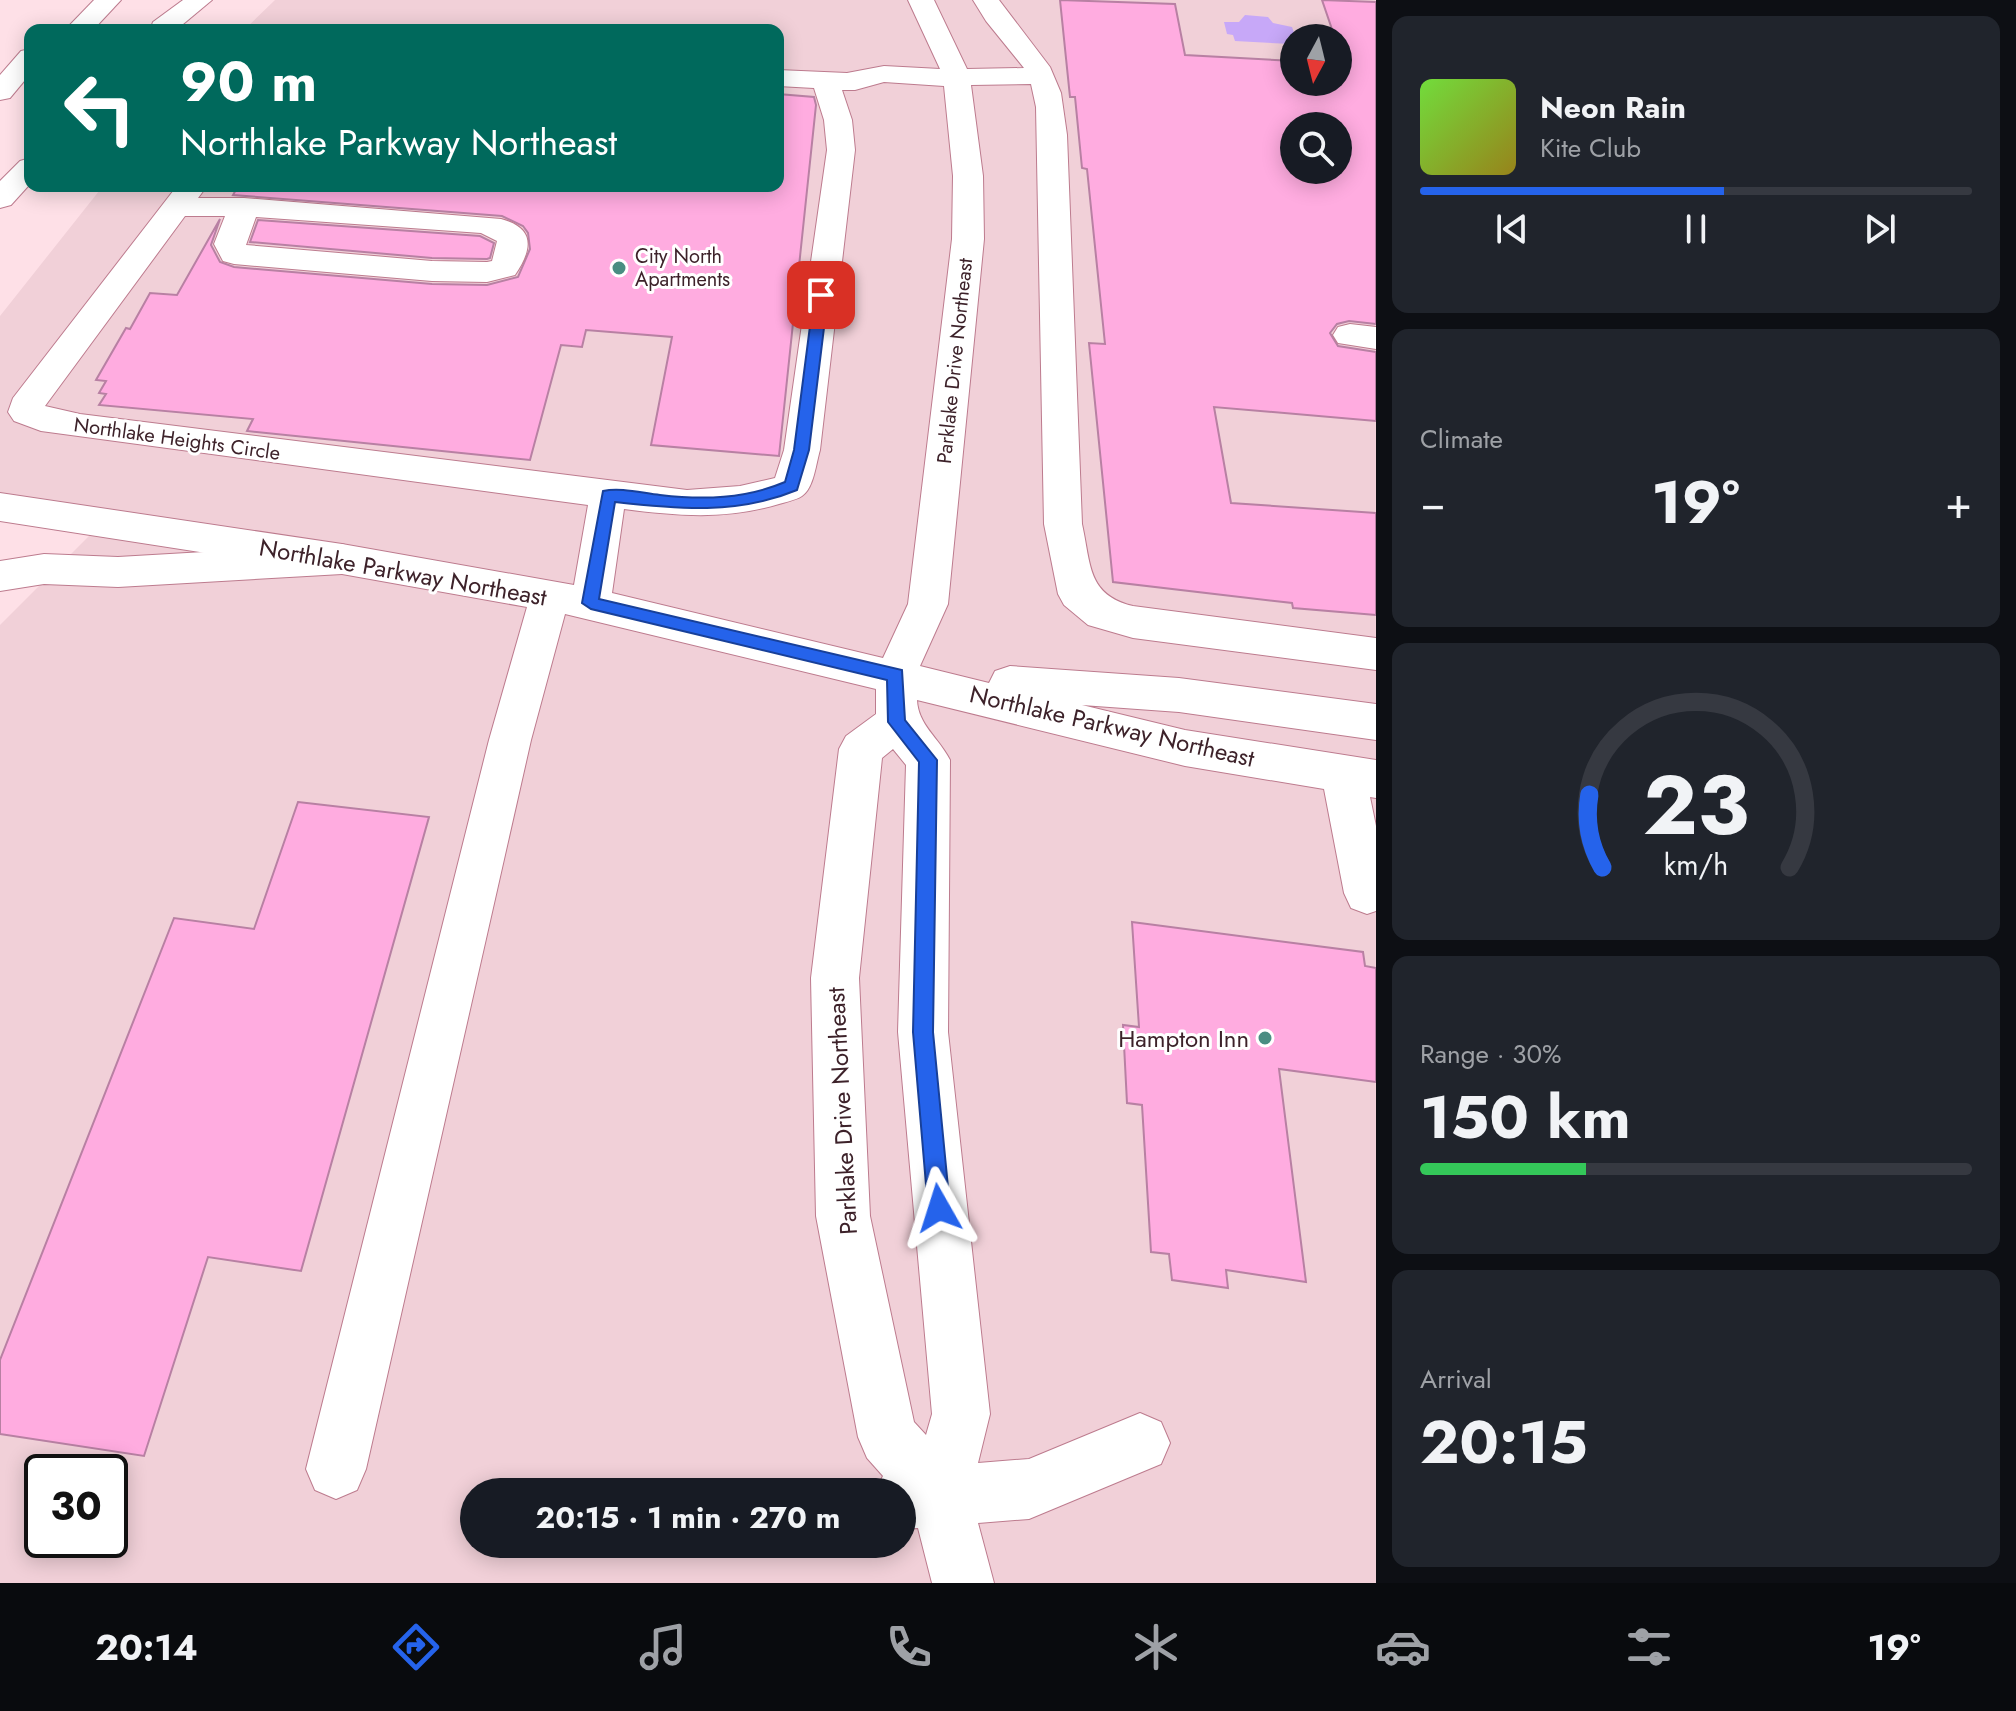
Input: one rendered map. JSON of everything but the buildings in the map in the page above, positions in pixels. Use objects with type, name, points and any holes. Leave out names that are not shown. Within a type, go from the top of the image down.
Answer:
[{"type":"main road","points":[[58,24],[79,0]]},
{"type":"main road","points":[[84,24],[108,0]]},
{"type":"main road","points":[[165,24],[186,0]]},
{"type":"main road","points":[[168,24],[199,0]]},
{"type":"main road","name":"Parklake Drive Northeast","points":[[921,0],[956,75],[968,176],[967,255],[928,604],[896,699],[861,749],[835,978],[843,1216],[888,1437],[963,1583]]},
{"type":"main road","points":[[986,0],[996,18],[1029,54],[1066,127],[1052,163],[1063,524],[1078,594],[1102,614],[1133,622],[1376,654]]},
{"type":"main road","points":[[0,92],[24,64]]},
{"type":"main road","points":[[784,78],[871,85],[902,84],[917,78],[956,75],[1041,76]]},
{"type":"main road","name":"Northlake Heights Circle","points":[[184,197],[30,398],[26,412],[41,419],[80,426],[608,495],[687,504],[732,503],[768,496],[791,486],[802,450],[841,150],[838,82]]},
{"type":"main road","points":[[0,107],[24,83]]},
{"type":"main road","points":[[0,199],[24,173]]},
{"type":"main road","points":[[184,197],[244,207],[481,224],[501,228],[513,238],[512,253],[504,268],[487,272],[432,271],[234,254],[230,244],[244,207]]},
{"type":"main road","points":[[591,603],[608,495]]},
{"type":"main road","name":"Northlake Parkway Northeast","points":[[0,507],[342,559],[591,603],[896,699],[1360,776]]},
{"type":"main road","points":[[0,576],[44,569],[118,572],[342,559]]},
{"type":"main road","points":[[336,1469],[510,740],[549,598]]},
{"type":"main road","name":"Northlake Parkway Northeast","points":[[896,699],[1179,695],[1376,722]]},
{"type":"main road","name":"Parklake Drive Northeast","points":[[896,699],[928,760],[923,1032],[961,1414],[921,1497]]},
{"type":"main road","points":[[1360,776],[1367,893]]},
{"type":"main road","points":[[921,1497],[1029,1489],[1140,1443]]},
{"type":"shaded area","points":[[275,0],[1376,0],[1376,1583],[0,1583],[0,625],[103,522],[0,504],[0,316],[98,192],[784,192],[784,24],[250,24]]},
{"type":"shaded area","points":[[1245,15],[1268,17],[1273,23],[1280,24],[1280,43],[1235,41],[1233,35],[1227,34],[1224,22],[1239,22]]},
{"type":"place","name":"City North Apartments","points":[[619,268]]},
{"type":"place","name":"Hampton Inn","points":[[1265,1038]]},
{"type":"route","points":[[821,295],[802,450],[791,486],[768,496],[732,503],[687,504],[608,495],[591,603],[896,675],[897,722],[928,760],[923,1032],[939,1208]]}]
